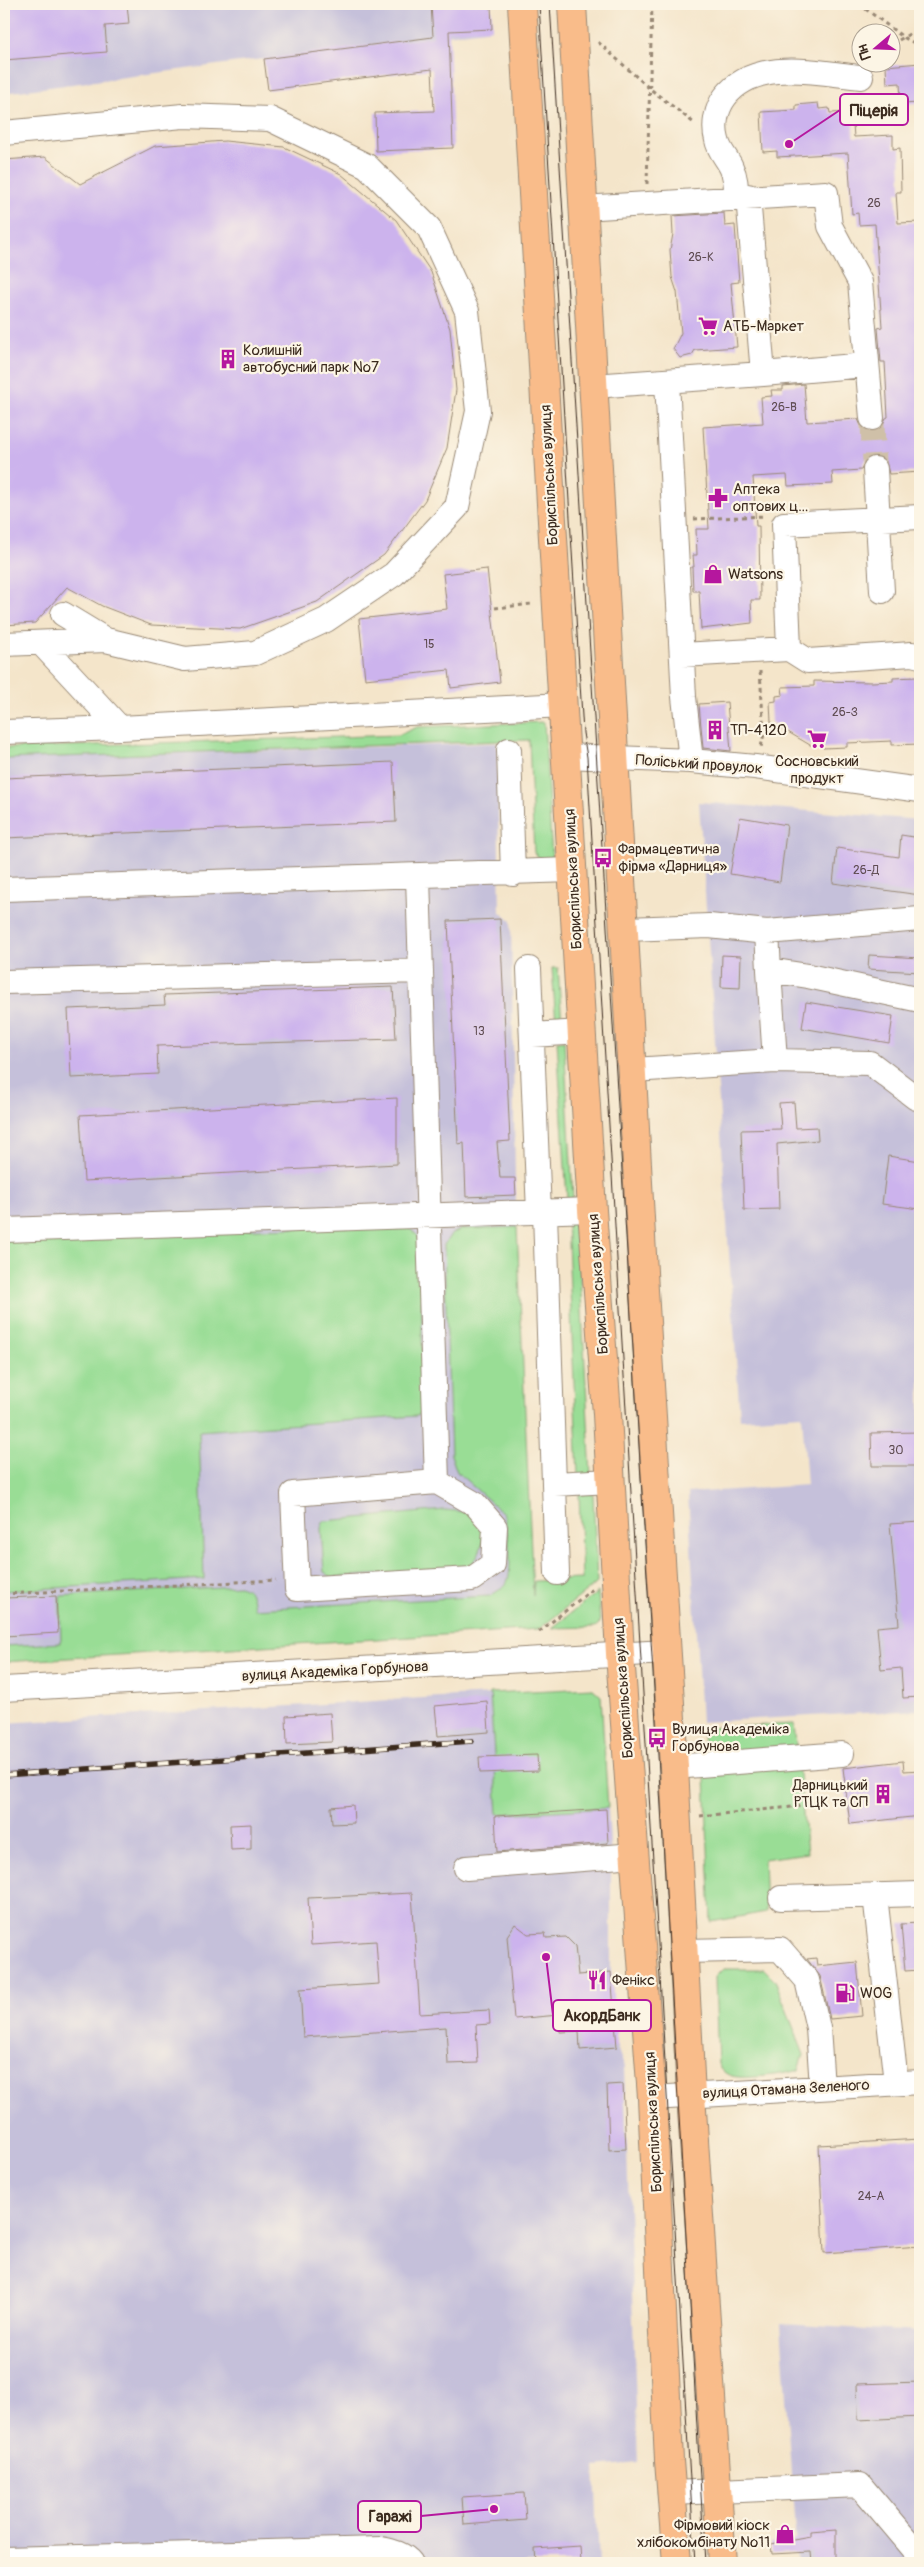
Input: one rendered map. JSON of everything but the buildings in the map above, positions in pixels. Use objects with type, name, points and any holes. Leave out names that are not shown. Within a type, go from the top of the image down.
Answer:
[{"type":"main road","name":"Бориспільська вулиця","points":[[522,4],[592,1210],[611,1481],[620,1654],[652,2098],[677,2563]]},
{"type":"main road","points":[[572,4],[582,208],[674,1767],[691,2095],[722,2563]]},
{"type":"street","points":[[763,374],[742,196],[736,179],[717,141],[715,121],[720,105],[734,86],[749,77],[769,72],[791,71],[861,77]]},
{"type":"street","points":[[4,133],[183,116],[270,119],[367,166],[429,228],[467,311],[478,410],[457,507],[394,574],[326,620],[255,653],[185,659],[106,640],[4,644]]},
{"type":"street","points":[[582,208],[742,196],[826,193],[830,226],[860,282],[872,418]]},
{"type":"street","points":[[593,386],[866,366]]},
{"type":"street","points":[[667,382],[682,655],[691,761]]},
{"type":"street","points":[[875,469],[882,591]]},
{"type":"street","points":[[789,649],[784,524],[920,517]]},
{"type":"street","points":[[63,614],[106,640]]},
{"type":"street","points":[[41,643],[120,728]]},
{"type":"street","points":[[682,655],[789,649],[808,661],[912,654],[920,656]]},
{"type":"street","points":[[4,732],[120,728],[562,705]]},
{"type":"street","points":[[509,750],[513,874]]},
{"type":"street","name":"Поліський провулок","points":[[566,756],[691,761],[755,767],[920,790]]},
{"type":"street","points":[[4,889],[513,874],[572,870]]},
{"type":"street","points":[[418,877],[437,1482]]},
{"type":"street","points":[[626,929],[709,926],[767,932],[920,920]]},
{"type":"street","points":[[767,932],[775,1061]]},
{"type":"street","points":[[530,969],[557,1573]]},
{"type":"street","points":[[769,970],[808,976],[920,1000]]},
{"type":"street","points":[[4,982],[421,971]]},
{"type":"street","points":[[532,1035],[582,1032]]},
{"type":"street","points":[[633,1070],[775,1061],[870,1063],[916,1098],[920,1098]]},
{"type":"street","points":[[4,1230],[592,1210]]},
{"type":"street","points":[[554,1484],[611,1481]]},
{"type":"street","points":[[437,1482],[475,1504],[495,1527],[493,1564],[472,1579],[297,1589],[293,1494],[437,1482]]},
{"type":"street","name":"вулиця Академіка Горбунова","points":[[4,1689],[666,1652]]},
{"type":"street","points":[[674,1767],[842,1754]]},
{"type":"street","points":[[466,1868],[635,1855]]},
{"type":"street","points":[[781,1898],[920,1894]]},
{"type":"street","points":[[875,1895],[896,2083]]},
{"type":"street","points":[[683,1951],[780,1949],[807,1980],[818,2028],[822,2086]]},
{"type":"street","name":"вулиця Отамана Зеленого","points":[[652,2098],[822,2086],[920,2082]]},
{"type":"street","points":[[672,2494],[860,2485],[914,2549],[920,2549]]},
{"type":"street","points":[[4,2559],[382,2549],[391,2550],[407,2558],[411,2563]]},
{"type":"path","points":[[647,202],[652,4]]},
{"type":"path","points":[[859,4],[903,37],[920,46]]},
{"type":"path","points":[[903,37],[920,28]]},
{"type":"path","points":[[595,39],[649,88],[717,141]]},
{"type":"path","points":[[675,520],[764,516],[784,524]]},
{"type":"path","points":[[495,608],[532,604]]},
{"type":"path","points":[[755,767],[764,734],[758,651]]},
{"type":"path","points":[[4,1594],[284,1580]]},
{"type":"path","points":[[539,1632],[597,1586]]},
{"type":"path","points":[[699,1816],[802,1806]]},
{"type":"shaded area","points":[[4,4],[491,4],[492,29],[4,93]]},
{"type":"shaded area","points":[[497,743],[500,912],[511,921],[515,1178],[533,1607],[524,1621],[4,1646],[4,759]]},
{"type":"shaded area","points":[[699,802],[920,820],[920,1710],[701,1722],[688,1493],[807,1485],[802,1415],[740,1419]]},
{"type":"shaded area","points":[[592,1688],[601,1696],[611,1857],[611,1972],[617,2047],[624,2067],[638,2463],[595,2467],[599,2563],[4,2563],[4,1723]]},
{"type":"shaded area","points":[[781,2324],[920,2332],[920,2563],[797,2563]]},
{"type":"green space","points":[[544,722],[552,859],[541,859],[534,853],[529,740],[4,759],[4,748],[399,735],[417,727]]},
{"type":"green space","points":[[552,968],[558,968],[562,1023],[556,1024]]},
{"type":"green space","points":[[564,1040],[573,1198],[567,1199],[557,1041]]},
{"type":"green space","points":[[567,1219],[577,1219],[591,1476],[578,1476]]},
{"type":"green space","points":[[405,1225],[417,1235],[421,1246],[423,1411],[417,1416],[199,1431],[204,1579],[4,1591],[4,1236]]},
{"type":"green space","points":[[517,1227],[533,1596],[534,1581],[582,1579],[579,1494],[593,1493],[597,1583],[539,1629],[4,1662],[4,1646],[61,1643],[60,1596],[239,1586],[249,1592],[254,1609],[490,1596],[502,1588],[506,1584],[510,1570],[507,1528],[503,1513],[457,1472],[451,1455],[444,1245],[451,1234],[462,1229]]},
{"type":"green space","points":[[445,1510],[472,1515],[482,1528],[483,1542],[477,1557],[467,1569],[331,1577],[324,1572],[321,1528],[324,1521]]},
{"type":"green space","points":[[598,1592],[600,1623],[595,1627],[552,1628]]},
{"type":"green space","points":[[592,1688],[601,1696],[608,1808],[498,1814],[490,1693]]},
{"type":"green space","points":[[794,1724],[807,1853],[764,1859],[766,1912],[711,1922],[703,1728]]},
{"type":"green space","points":[[723,1969],[764,1969],[775,1980],[804,2055],[799,2070],[775,2075],[738,2077],[725,2073],[720,2068],[718,2064],[715,1977]]},
{"type":"tunnel","points":[[872,418],[875,469]]},
{"type":"tram line","points":[[539,4],[583,733],[587,757],[695,2563]]},
{"type":"tram line","points":[[550,4],[657,1738],[705,2563]]},
{"type":"railway","points":[[4,1775],[472,1741]]},
{"type":"place","name":"Піцерія","points":[[789,144]]},
{"type":"place","name":"АТБ-Маркет","points":[[708,326]]},
{"type":"place","name":"Колишній автобусний парк №7","points":[[228,359]]},
{"type":"place","name":"Аптека оптових ц...","points":[[718,498]]},
{"type":"place","name":"Watsons","points":[[713,574]]},
{"type":"place","name":"ТП-4120","points":[[715,730]]},
{"type":"place","name":"Сосновський продукт","points":[[817,739]]},
{"type":"place","name":"Фармацевтична фірма «Дарниця»","points":[[603,858]]},
{"type":"place","name":"Вулиця Академіка Горбунова","points":[[657,1738]]},
{"type":"place","name":"Дарницький РТЦК та СП","points":[[883,1794]]},
{"type":"place","name":"АкордБанк","points":[[546,1957]]},
{"type":"place","name":"Фенікс","points":[[597,1980]]},
{"type":"place","name":"WOG","points":[[845,1993]]},
{"type":"place","name":"Гаражі","points":[[494,2509]]},
{"type":"place","name":"Фірмовий кіоск хлібокомбінату №11","points":[[785,2534]]}]
